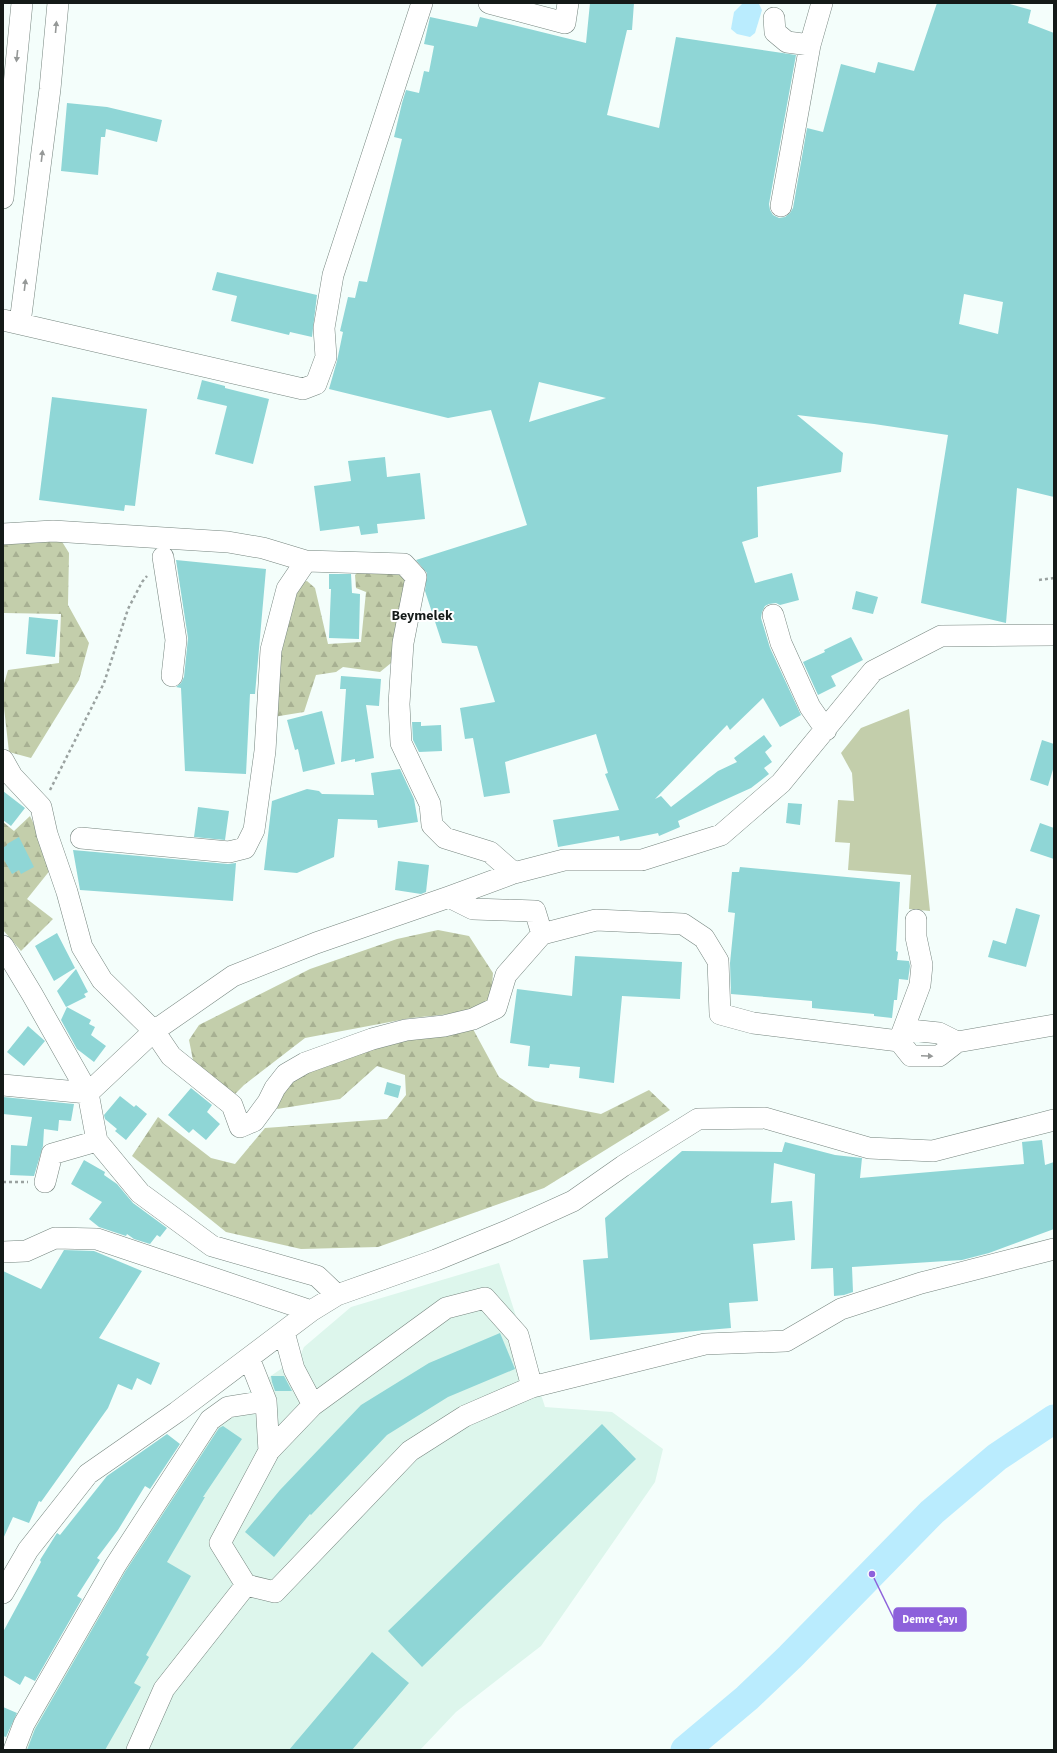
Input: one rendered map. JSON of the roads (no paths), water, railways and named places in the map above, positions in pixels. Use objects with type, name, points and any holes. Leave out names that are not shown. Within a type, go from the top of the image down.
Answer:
[{"type":"street","points":[[3,198],[22,3]]},
{"type":"street","points":[[58,3],[50,89],[12,322],[303,389],[316,384],[326,358],[324,328],[333,275],[422,3]]},
{"type":"street","points":[[489,3],[565,23],[568,3]]},
{"type":"street","points":[[781,206],[810,45],[822,3]]},
{"type":"street","points":[[774,18],[775,32],[787,42],[810,45]]},
{"type":"street","points":[[3,534],[53,531],[228,542],[263,548],[306,561],[404,564],[416,577],[403,643],[400,704],[401,743],[430,804],[432,825],[445,838],[490,852],[514,873]]},
{"type":"street","points":[[163,557],[176,640],[172,676]]},
{"type":"street","points":[[81,838],[229,852],[245,848],[254,830],[265,751],[271,650],[287,589],[306,561]]},
{"type":"street","points":[[773,616],[781,643],[810,707],[826,730]]},
{"type":"street","points":[[3,1085],[88,1093],[154,1031],[233,976],[316,943],[449,898],[514,873],[564,860],[642,860],[721,836],[781,783],[873,672],[941,636],[1054,635]]},
{"type":"street","points":[[3,760],[12,776],[41,807],[47,834],[67,892],[82,947],[102,980],[154,1031],[171,1056],[232,1105],[240,1127],[254,1121],[268,1102],[275,1088],[286,1074],[306,1063],[372,1038],[406,1030],[444,1026],[473,1019],[496,1008],[506,975],[542,934],[596,920],[683,924],[704,938],[718,961],[720,1014],[753,1024],[899,1041]]},
{"type":"street","points":[[449,898],[473,909],[535,912],[542,934]]},
{"type":"street","points":[[899,1041],[920,985],[922,965],[916,937],[916,920]]},
{"type":"street","points":[[3,946],[88,1093],[97,1141],[140,1193],[212,1246],[317,1276],[337,1295]]},
{"type":"street","points":[[899,1041],[910,1030],[939,1033],[956,1042],[1054,1025]]},
{"type":"street","points":[[3,1593],[28,1550],[88,1474],[177,1412],[311,1311],[337,1295],[436,1260],[507,1231],[573,1200],[623,1166],[698,1119],[765,1118],[869,1148],[933,1151],[1054,1120]]},
{"type":"street","points":[[46,1182],[52,1154],[97,1141]]},
{"type":"street","points":[[3,1252],[26,1251],[55,1238],[97,1239],[311,1311]]},
{"type":"street","points":[[532,1387],[518,1335],[485,1298],[446,1308],[313,1405],[269,1451],[220,1543],[246,1585],[275,1592],[410,1451],[465,1416],[532,1387],[705,1344],[786,1341],[841,1309],[921,1283],[1054,1249]]},
{"type":"street","points":[[284,1332],[294,1369],[313,1405]]},
{"type":"street","points":[[249,1358],[266,1401],[269,1451]]},
{"type":"street","points":[[14,1750],[24,1724],[115,1566],[210,1420],[228,1407],[266,1401]]},
{"type":"street","points":[[3,1570],[28,1550]]},
{"type":"street","points":[[137,1750],[164,1689],[246,1585]]},
{"type":"water","points":[[743,3],[759,4],[762,10],[755,33],[750,37],[737,34],[731,29],[734,12]]},
{"type":"waterway","points":[[685,1750],[747,1698],[790,1657],[932,1512],[997,1457],[1054,1419]]},
{"type":"place","name":"Demre Çayı","points":[[872,1574]]},
{"type":"district","name":"Beymelek","points":[[422,616]]}]
